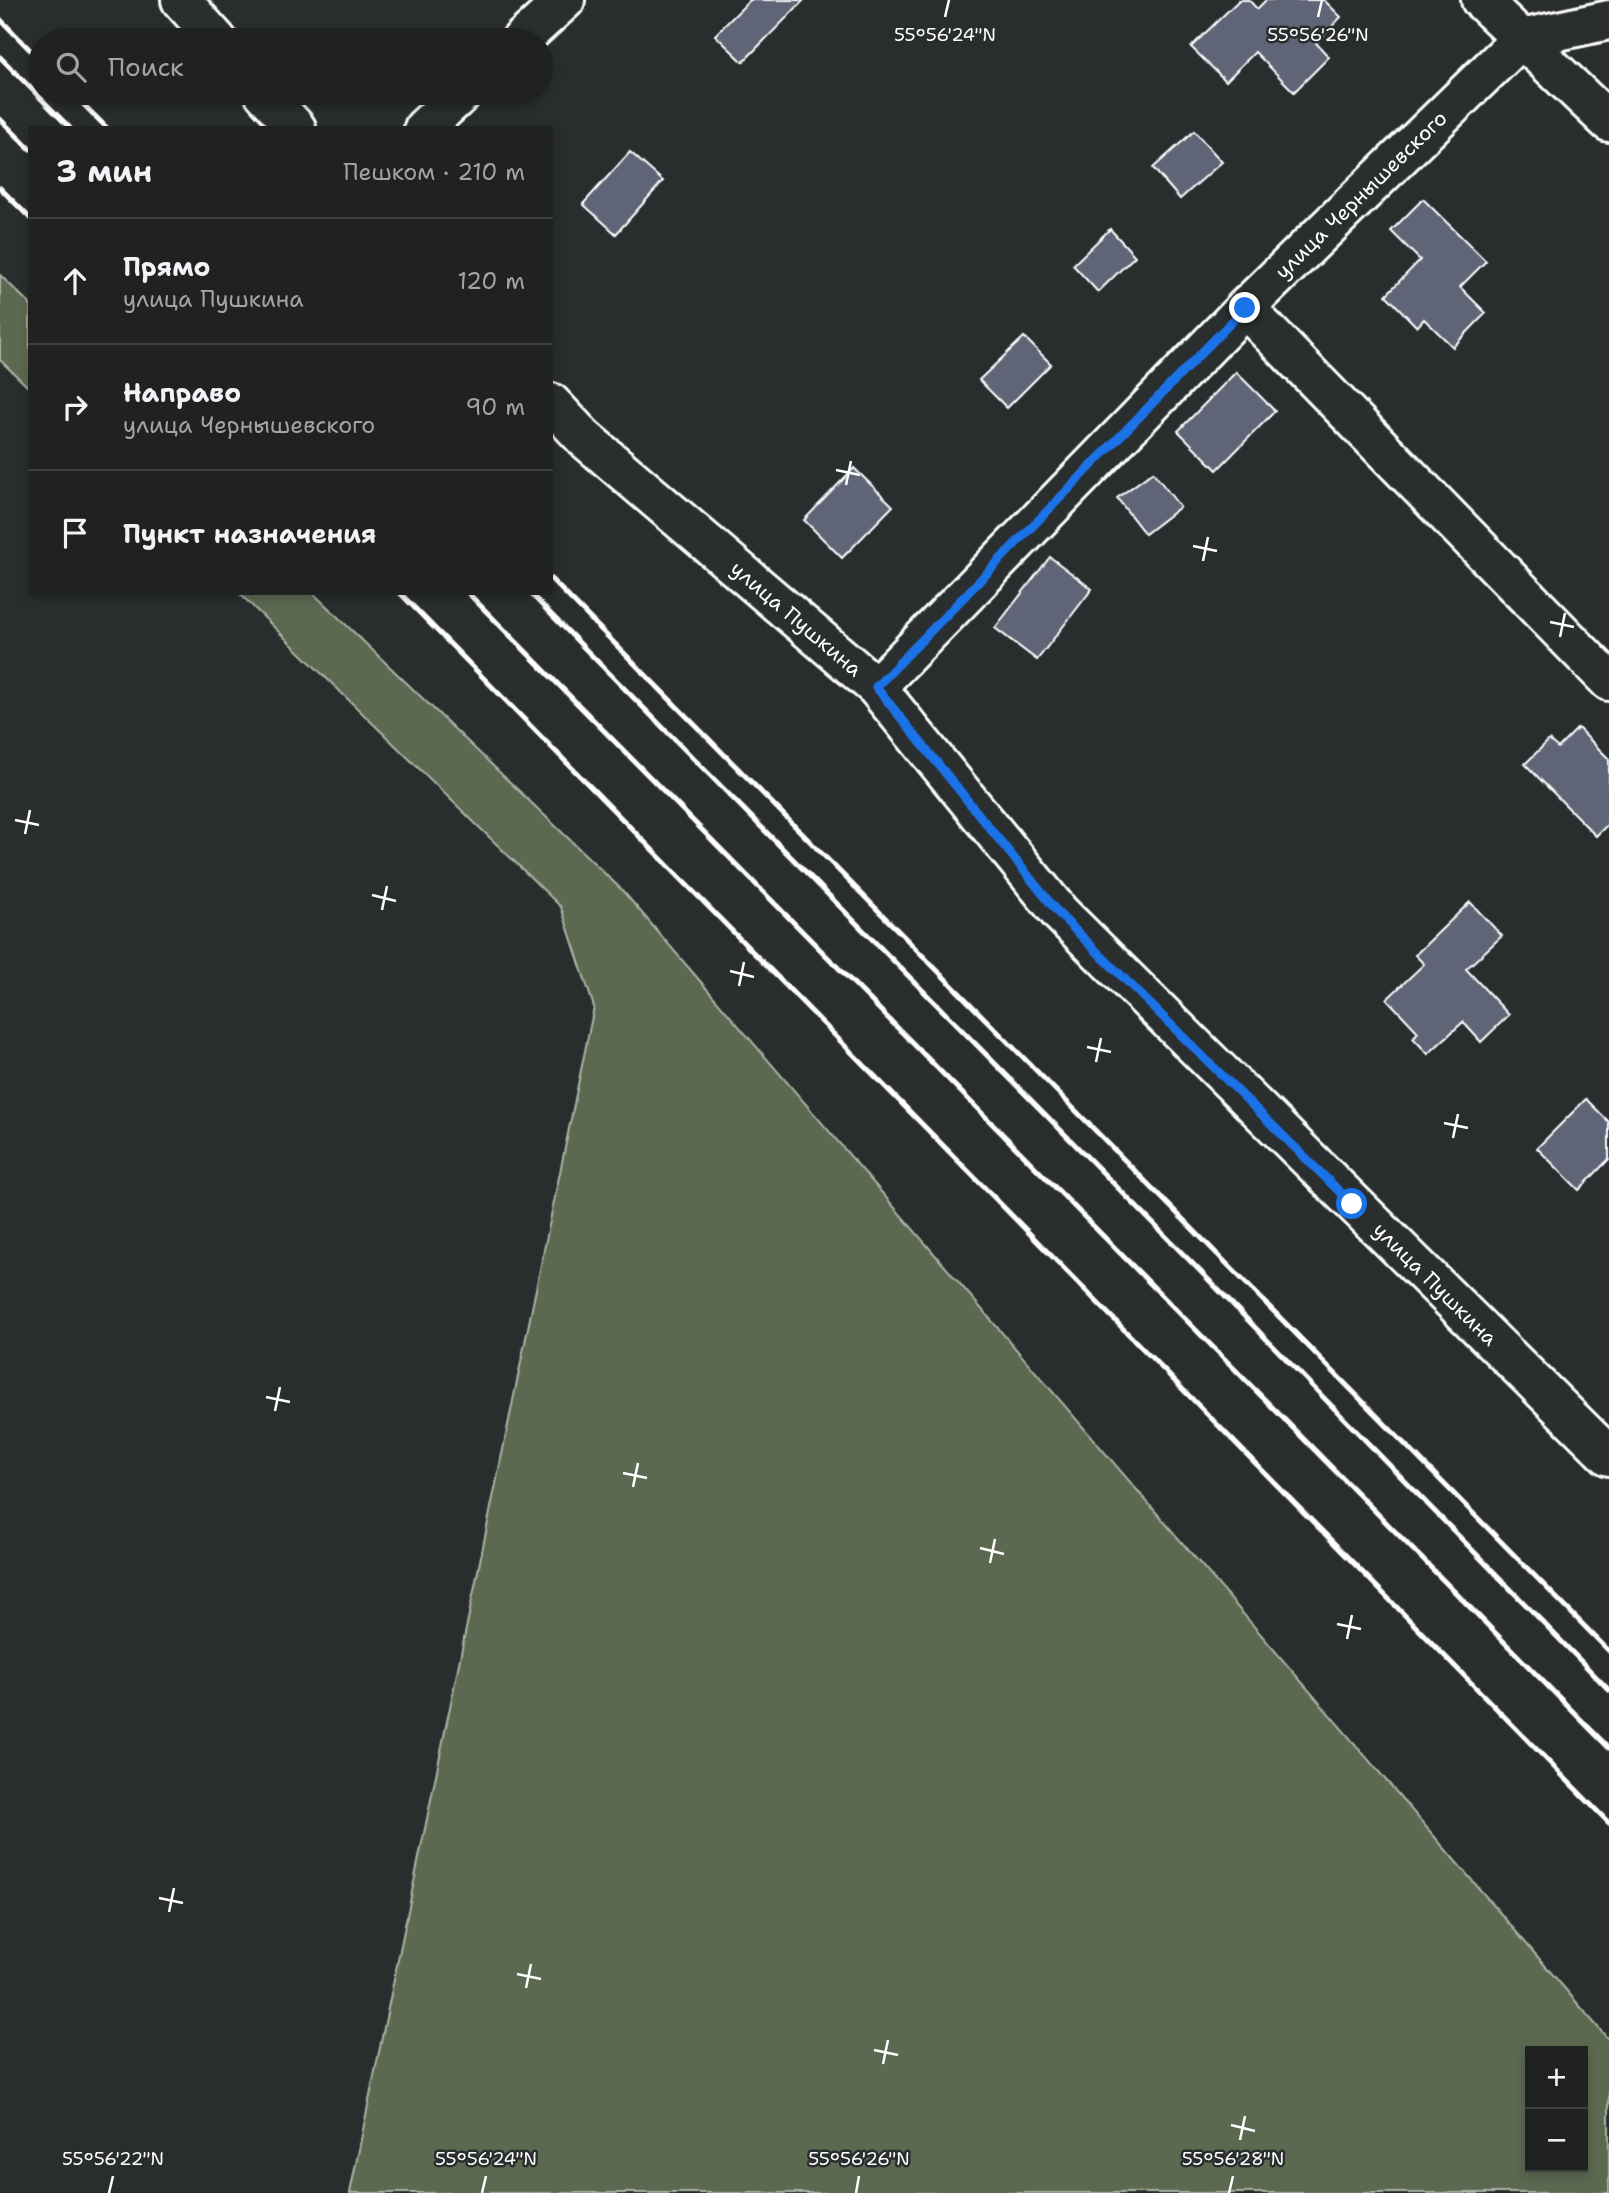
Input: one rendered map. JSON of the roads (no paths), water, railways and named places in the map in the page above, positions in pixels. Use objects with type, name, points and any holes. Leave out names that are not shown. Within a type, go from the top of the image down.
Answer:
[{"type":"street","points":[[181,0],[206,28]]},
{"type":"street","points":[[534,28],[565,0]]},
{"type":"street","points":[[1481,0],[1609,122]]},
{"type":"street","points":[[1521,39],[1609,20]]},
{"type":"street","name":"улица Чернышевского","points":[[876,687],[1245,308],[1521,39]]},
{"type":"street","points":[[275,105],[294,126]]},
{"type":"street","points":[[426,126],[450,105]]},
{"type":"street","points":[[1245,308],[1609,681]]},
{"type":"street","name":"улица Пушкина","points":[[553,405],[584,438],[876,687],[1059,914],[1609,1456]]},
{"type":"railway","points":[[0,19],[28,48]]},
{"type":"railway","points":[[0,57],[28,85]]},
{"type":"railway","points":[[47,105],[68,126]]},
{"type":"railway","points":[[84,105],[105,126]]},
{"type":"railway","points":[[0,119],[28,147]]},
{"type":"railway","points":[[0,188],[28,216]]},
{"type":"railway","points":[[553,581],[1609,1651]]},
{"type":"railway","points":[[402,595],[1609,1823]]},
{"type":"railway","points":[[470,595],[1609,1748]]},
{"type":"railway","points":[[532,595],[1199,1270],[1609,1690]]}]
